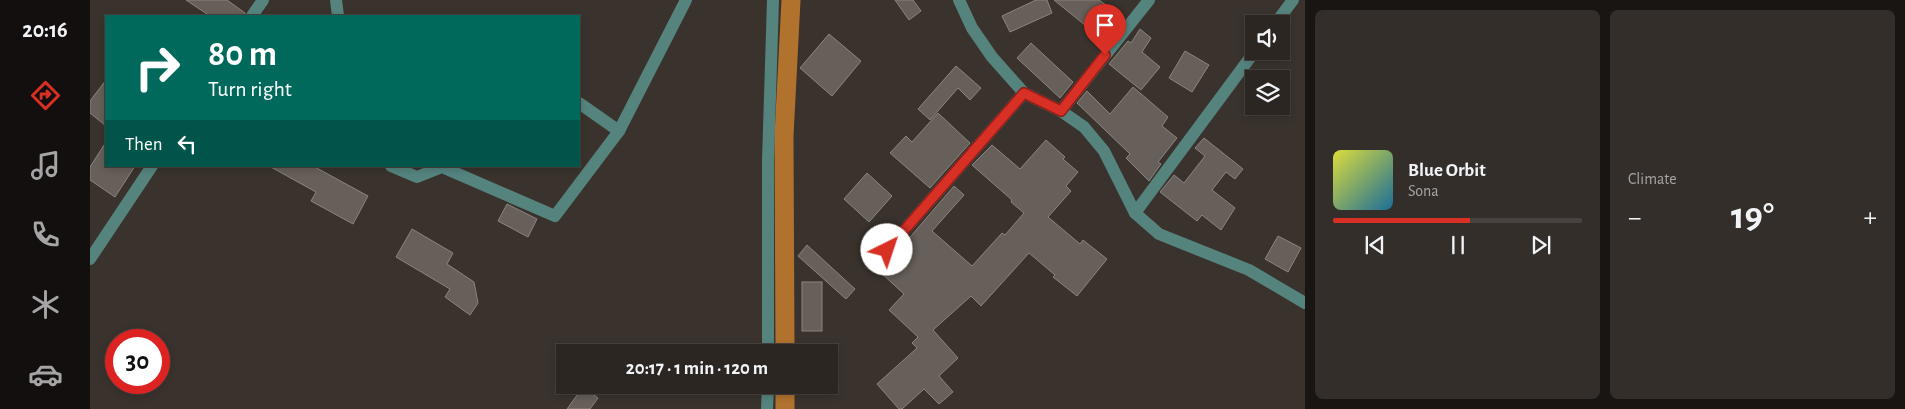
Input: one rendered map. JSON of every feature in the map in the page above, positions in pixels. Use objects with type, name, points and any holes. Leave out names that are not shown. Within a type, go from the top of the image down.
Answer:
[{"type":"street","points":[[253,15],[263,0]]},
{"type":"street","points":[[336,0],[338,15]]},
{"type":"street","points":[[394,167],[417,177],[442,167],[555,216],[619,131],[686,0]]},
{"type":"street","points":[[768,344],[768,162],[773,0]]},
{"type":"street","points":[[959,0],[972,28],[992,57],[1024,93],[1061,111],[1084,127],[1104,151],[1135,213],[1159,234],[1249,270],[1305,303]]},
{"type":"street","points":[[1061,111],[1149,0]]},
{"type":"street","points":[[1282,15],[1293,0]]},
{"type":"street","points":[[1135,213],[1248,60]]},
{"type":"street","points":[[887,250],[1024,93]]},
{"type":"street","points":[[580,104],[619,131]]},
{"type":"street","points":[[90,259],[151,167]]},
{"type":"street","points":[[768,394],[768,409]]},
{"type":"building","points":[[186,0],[227,0],[245,13],[244,15],[208,15]]},
{"type":"building","points":[[895,0],[913,0],[921,11],[909,20]]},
{"type":"building","points":[[1036,0],[1047,0],[1052,13],[1010,32],[1002,16]]},
{"type":"building","points":[[1054,0],[1099,0],[1114,11],[1096,34]]},
{"type":"building","points":[[1140,29],[1151,38],[1142,52],[1160,67],[1141,90],[1109,64],[1128,41],[1131,43]]},
{"type":"building","points":[[829,34],[861,61],[832,96],[800,68]]},
{"type":"building","points":[[1031,43],[1073,82],[1060,98],[1017,58]]},
{"type":"building","points":[[1185,51],[1209,65],[1192,92],[1169,78]]},
{"type":"building","points":[[956,66],[981,88],[970,100],[958,88],[930,120],[918,109]]},
{"type":"building","points":[[105,81],[105,125],[90,113],[90,101]]},
{"type":"building","points":[[1133,87],[1168,117],[1162,126],[1177,138],[1158,162],[1161,164],[1149,181],[1126,158],[1130,154],[1077,103],[1087,91],[1110,114]]},
{"type":"building","points":[[938,113],[970,143],[930,188],[890,153],[906,136],[912,142]]},
{"type":"building","points":[[1204,138],[1243,169],[1235,179],[1226,172],[1212,190],[1235,208],[1221,230],[1202,215],[1197,221],[1160,192],[1174,175],[1184,183],[1205,156],[1195,148]]},
{"type":"building","points":[[1046,140],[1078,172],[1066,186],[1071,191],[1048,217],[1080,244],[1083,240],[1107,259],[1077,296],[1053,277],[1055,275],[1029,253],[981,306],[971,296],[933,330],[958,358],[939,376],[953,392],[939,404],[924,389],[902,409],[899,409],[877,384],[917,348],[912,343],[918,337],[889,310],[904,294],[880,272],[954,186],[964,195],[932,231],[972,266],[1002,233],[1005,235],[1024,213],[972,165],[992,145],[1020,169]]},
{"type":"building","points":[[105,144],[105,167],[134,167],[115,197],[90,180],[90,167]]},
{"type":"building","points":[[271,167],[315,167],[368,196],[353,224],[311,201],[316,192]]},
{"type":"building","points":[[867,173],[892,196],[869,222],[844,199]]},
{"type":"building","points":[[507,204],[537,219],[528,237],[498,221]]},
{"type":"building","points":[[412,229],[453,253],[447,264],[474,282],[478,303],[470,315],[445,297],[450,289],[396,257]]},
{"type":"building","points":[[1278,236],[1301,248],[1288,272],[1265,259]]},
{"type":"building","points":[[807,245],[855,289],[846,299],[798,256]]},
{"type":"building","points":[[802,282],[822,282],[822,331],[802,331]]},
{"type":"building","points":[[578,394],[593,394],[598,398],[590,409],[567,409]]},
{"type":"waterway","points":[[785,344],[784,136],[791,0]]},
{"type":"waterway","points":[[785,394],[785,409]]},
{"type":"route","points":[[887,250],[1024,93],[1061,111],[1105,55]]}]
